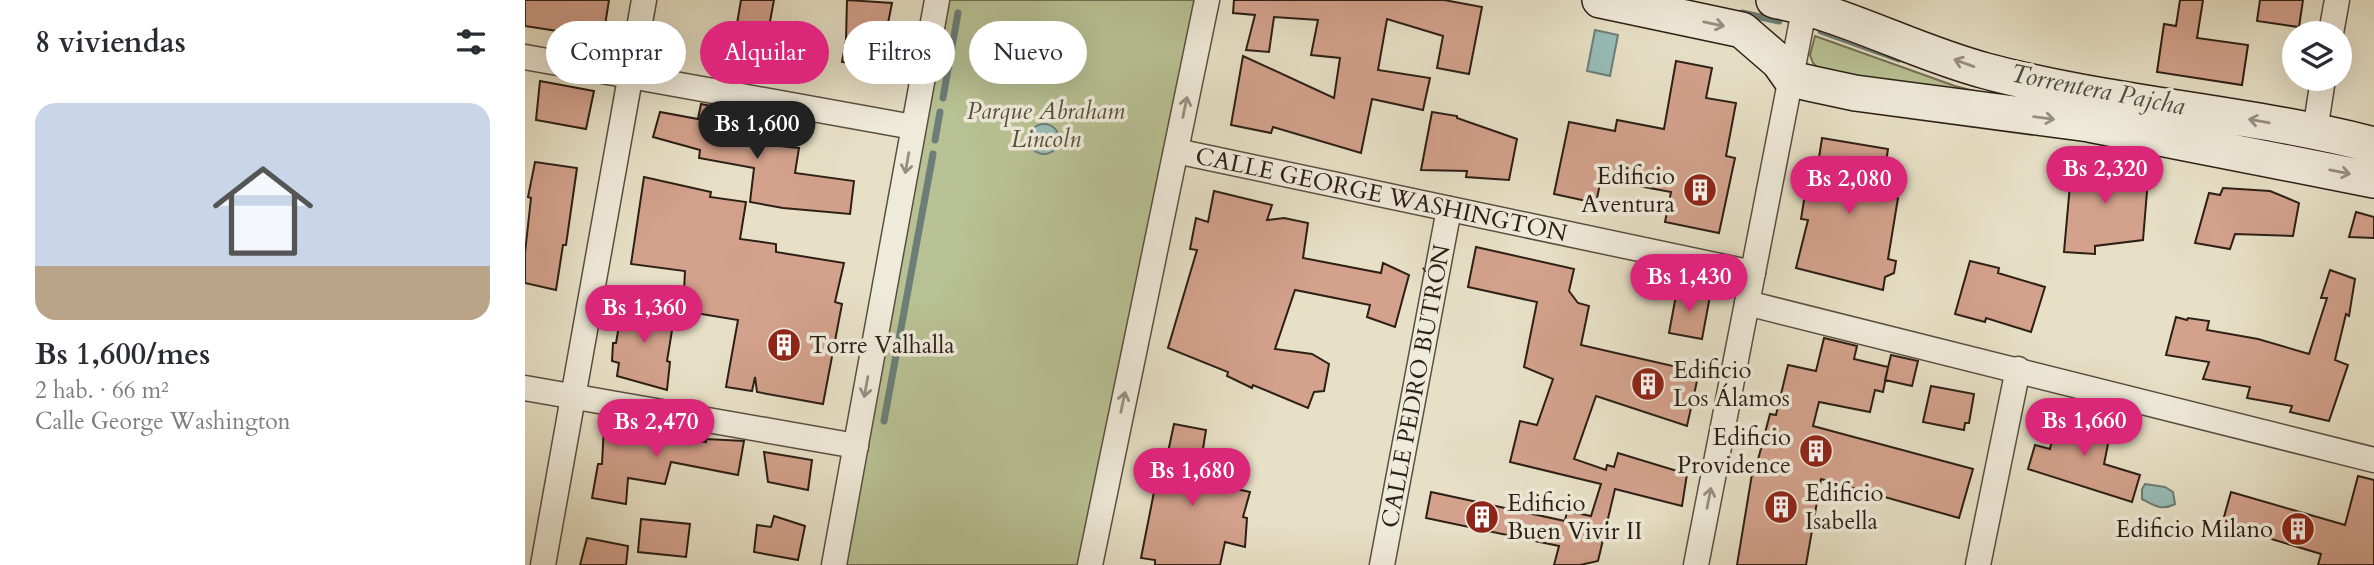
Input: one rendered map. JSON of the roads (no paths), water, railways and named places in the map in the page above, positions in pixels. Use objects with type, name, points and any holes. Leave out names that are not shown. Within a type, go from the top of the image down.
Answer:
[{"type":"main road","points":[[1600,0],[1742,30],[1779,62],[1791,79],[1855,93],[2089,124],[2374,180]]},
{"type":"main road","points":[[1795,2],[1984,70],[2048,85],[2315,131],[2374,145]]},
{"type":"street","points":[[640,21],[644,0]]},
{"type":"street","points":[[834,565],[937,0]]},
{"type":"street","points":[[1090,565],[1207,0]]},
{"type":"street","points":[[2333,21],[2337,0]]},
{"type":"street","points":[[1696,565],[1791,79],[1795,2]]},
{"type":"street","points":[[525,57],[546,61]]},
{"type":"street","points":[[543,565],[629,84]]},
{"type":"street","points":[[680,84],[913,127]]},
{"type":"street","points":[[2315,131],[2321,91]]},
{"type":"street","name":"CALLE GEORGE WASHINGTON","points":[[1176,151],[1753,273]]},
{"type":"street","name":"CALLE PEDRO BUTRÓN","points":[[1382,565],[1449,209]]},
{"type":"street","points":[[1747,303],[2374,460]]},
{"type":"street","points":[[1978,565],[2018,369]]},
{"type":"street","points":[[525,388],[856,446]]},
{"type":"water","points":[[1595,30],[1618,35],[1610,76],[1587,71]]},
{"type":"water","points":[[1044,124],[1055,128],[1059,139],[1055,150],[1044,154],[1033,150],[1029,139],[1033,128]]},
{"type":"water","points":[[2145,484],[2165,487],[2173,492],[2175,504],[2155,506],[2142,499]]},
{"type":"waterway","points":[[943,98],[958,13]]},
{"type":"waterway","name":"Torrentera Pajcha","points":[[1742,13],[1779,21]]},
{"type":"waterway","name":"Torrentera Pajcha","points":[[1821,31],[1899,59]]},
{"type":"waterway","points":[[935,140],[940,112]]},
{"type":"waterway","name":"Torrentera Pajcha","points":[[2255,139],[2336,154]]},
{"type":"waterway","points":[[884,421],[933,154]]},
{"type":"place","name":"Edificio Aventura","points":[[1700,190]]},
{"type":"place","name":"Torre Valhalla","points":[[784,345]]},
{"type":"place","name":"Edificio Los Álamos","points":[[1648,384]]},
{"type":"place","name":"Edificio Providence","points":[[1816,451]]},
{"type":"place","name":"Edificio Isabella","points":[[1781,507]]},
{"type":"place","name":"Edificio Buen Vivir II","points":[[1482,517]]},
{"type":"place","name":"Edificio Milano","points":[[2298,529]]},
{"type":"park label","name":"Parque Abraham Lincoln","points":[[1046,125]]}]
